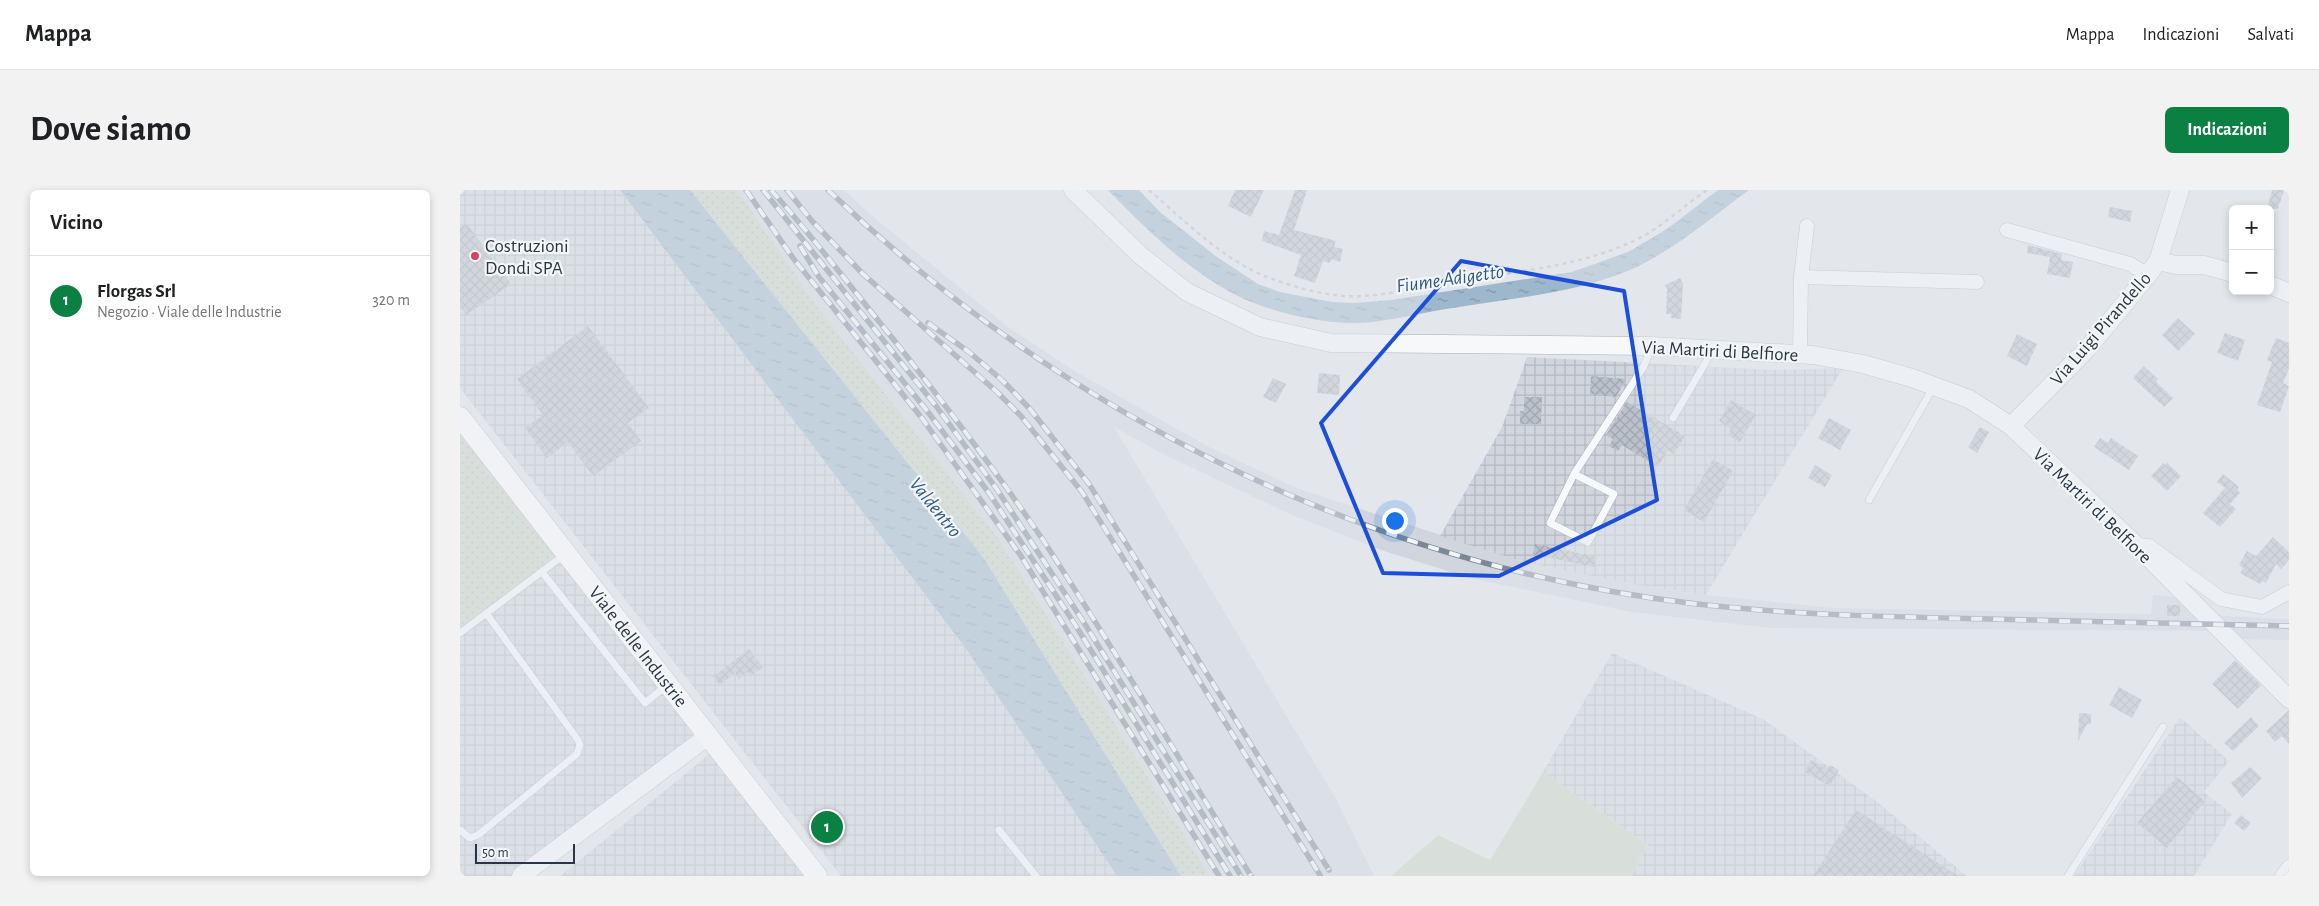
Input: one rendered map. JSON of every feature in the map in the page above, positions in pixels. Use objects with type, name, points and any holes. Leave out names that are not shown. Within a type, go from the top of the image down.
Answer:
[{"type":"main road","name":"Viale delle Industrie","points":[[460,417],[817,876]]},
{"type":"street","name":"Via Martiri di Belfiore","points":[[1073,190],[1140,255],[1187,292],[1260,327],[1331,343],[1651,346],[1800,354],[1863,364],[1969,399],[2011,426],[2136,545],[2289,699]]},
{"type":"street","name":"Via Luigi Pirandello","points":[[2011,426],[2088,348],[2153,268],[2180,190]]},
{"type":"street","points":[[1800,354],[1802,277],[1807,226]]},
{"type":"street","points":[[2007,230],[2130,264],[2153,268],[2176,265],[2204,265],[2229,272]]},
{"type":"street","points":[[1802,277],[1977,282]]},
{"type":"street","points":[[2274,287],[2289,293]]},
{"type":"street","points":[[2136,545],[2149,546],[2221,599],[2262,606],[2289,592]]},
{"type":"street","points":[[522,876],[708,736]]},
{"type":"street","points":[[2282,876],[2289,867]]},
{"type":"lane","points":[[1574,474],[1614,494],[1588,542],[1550,522],[1574,474],[1644,366],[1651,346]]},
{"type":"lane","points":[[1673,418],[1713,350]]},
{"type":"lane","points":[[1868,500],[1934,386]]},
{"type":"lane","points":[[460,633],[566,554]]},
{"type":"lane","points":[[542,572],[645,703],[668,684]]},
{"type":"lane","points":[[460,830],[470,838],[478,835],[577,754],[580,745],[486,613]]},
{"type":"lane","points":[[2068,876],[2163,727]]},
{"type":"lane","points":[[999,830],[1036,876]]},
{"type":"path","points":[[1149,190],[1223,253],[1266,276],[1312,291],[1345,296],[1377,294],[1561,264],[1594,255],[1630,243],[1660,225],[1707,190]]},
{"type":"highlighted area","points":[[1461,261],[1624,291],[1657,500],[1499,576],[1383,573],[1321,423]]},
{"type":"shaded area","points":[[460,190],[620,190],[969,653],[1117,876],[841,876],[460,388]]},
{"type":"shaded area","points":[[737,190],[844,190],[872,216],[1012,330],[1078,373],[1209,447],[1299,489],[1524,562],[1632,584],[1706,595],[1833,608],[2151,614],[2153,595],[2179,597],[2223,616],[2289,619],[2289,640],[2239,639],[2213,631],[1771,628],[1632,612],[1470,578],[1381,550],[1292,515],[1165,455],[1114,427],[1336,799],[1374,876],[1210,876],[999,539],[820,310]]},
{"type":"shaded area","points":[[1527,357],[1774,370],[1843,368],[1706,595],[1632,584],[1524,562],[1440,536],[1502,427]]},
{"type":"shaded area","points":[[557,553],[697,733],[523,876],[460,876],[460,633]]},
{"type":"shaded area","points":[[1612,653],[1763,719],[1876,801],[1967,876],[1632,876],[1648,845],[1543,772]]},
{"type":"shaded area","points":[[2180,717],[2229,761],[2204,792],[2232,814],[2194,876],[2074,876]]},
{"type":"shaded area","points":[[712,752],[810,876],[560,876],[618,829]]},
{"type":"green space","points":[[690,190],[737,190],[820,310],[999,539],[1210,876],[1181,876],[983,557]]},
{"type":"green space","points":[[460,427],[557,553],[460,633]]},
{"type":"green space","points":[[1543,772],[1648,845],[1632,876],[1391,876],[1438,835],[1490,860]]},
{"type":"water","name":"Valdentro","points":[[620,190],[690,190],[983,557],[1181,876],[1117,876],[969,653]]},
{"type":"water","points":[[1108,190],[1139,190],[1160,212],[1217,257],[1258,284],[1280,292],[1332,302],[1355,303],[1391,300],[1572,272],[1628,252],[1667,229],[1718,190],[1749,190],[1661,253],[1630,270],[1608,278],[1586,285],[1539,295],[1385,320],[1349,323],[1304,318],[1258,305],[1232,293],[1214,283],[1181,259]]},
{"type":"building","points":[[1235,190],[1264,190],[1251,217],[1228,206]]},
{"type":"building","points":[[1295,190],[1307,190],[1294,230],[1336,241],[1334,247],[1343,249],[1340,262],[1331,259],[1330,263],[1323,261],[1315,283],[1294,276],[1301,255],[1262,241],[1264,231],[1279,235]]},
{"type":"building","points":[[2272,190],[2284,190],[2278,209],[2274,209],[2274,205],[2268,205]]},
{"type":"building","points":[[2110,207],[2132,211],[2130,222],[2108,217]]},
{"type":"building","name":"Costruzioni Dondi SPA","points":[[467,224],[511,284],[466,315],[460,307],[460,228]]},
{"type":"building","points":[[2028,245],[2062,254],[2061,260],[2073,262],[2070,278],[2047,274],[2050,257],[2027,253]]},
{"type":"building","points":[[1680,278],[1683,284],[1681,319],[1671,318],[1671,314],[1666,314],[1667,289],[1665,285]]},
{"type":"building","points":[[2178,318],[2195,334],[2178,351],[2162,335]]},
{"type":"building","points":[[588,326],[649,408],[628,423],[641,441],[593,476],[568,442],[547,458],[525,428],[543,415],[517,379]]},
{"type":"building","points":[[2225,333],[2245,340],[2238,361],[2217,353]]},
{"type":"building","points":[[2017,334],[2037,344],[2027,366],[2007,356]]},
{"type":"building","points":[[2276,338],[2289,343],[2289,368],[2283,383],[2289,386],[2280,412],[2257,405],[2272,362],[2267,360]]},
{"type":"building","points":[[2144,366],[2158,379],[2156,382],[2173,398],[2164,407],[2133,378]]},
{"type":"building","points":[[1319,373],[1340,375],[1339,395],[1317,393]]},
{"type":"building","points":[[1591,376],[1626,379],[1616,397],[1590,394]]},
{"type":"building","points":[[1273,378],[1286,384],[1276,403],[1263,397]]},
{"type":"building","points":[[1524,397],[1542,397],[1541,424],[1520,424],[1520,411],[1524,411]]},
{"type":"building","points":[[1731,400],[1756,415],[1740,442],[1728,435],[1731,429],[1719,421]]},
{"type":"building","points":[[1627,402],[1685,436],[1674,454],[1668,450],[1658,467],[1622,445],[1618,451],[1609,446],[1613,439],[1606,435]]},
{"type":"building","points":[[1829,418],[1851,430],[1840,450],[1818,438]]},
{"type":"building","points":[[1980,427],[1989,432],[1977,453],[1968,447]]},
{"type":"building","points":[[2100,438],[2108,443],[2111,438],[2138,456],[2129,470],[2094,447]]},
{"type":"building","points":[[1713,459],[1733,471],[1704,522],[1684,510]]},
{"type":"building","points":[[2163,463],[2165,465],[2167,463],[2181,476],[2167,491],[2151,476]]},
{"type":"building","points":[[1815,465],[1832,475],[1825,487],[1808,478]]},
{"type":"building","points":[[2223,474],[2239,487],[2237,490],[2240,493],[2230,504],[2236,509],[2220,527],[2203,513],[2225,488],[2217,482]]},
{"type":"building","points":[[2273,537],[2289,552],[2289,560],[2281,569],[2276,564],[2266,583],[2262,581],[2260,584],[2240,573],[2243,568],[2239,565],[2247,551],[2256,556]]},
{"type":"building","points":[[1535,544],[1597,557],[1594,567],[1533,554]]},
{"type":"building","points":[[2167,605],[2180,605],[2180,616],[2167,616]]},
{"type":"building","points":[[749,649],[763,667],[751,676],[748,672],[739,679],[735,673],[720,685],[713,677]]},
{"type":"building","points":[[2235,660],[2261,685],[2238,709],[2212,684]]},
{"type":"building","points":[[2119,687],[2142,700],[2132,718],[2109,705]]},
{"type":"building","points":[[2289,710],[2289,744],[2282,736],[2275,742],[2266,731]]},
{"type":"building","points":[[2079,713],[2091,714],[2091,724],[2087,724],[2078,741]]},
{"type":"building","points":[[2251,717],[2259,726],[2233,751],[2224,743]]},
{"type":"building","points":[[1811,760],[1827,769],[1830,765],[1839,770],[1830,786],[1805,772]]},
{"type":"building","points":[[2250,767],[2262,778],[2242,798],[2231,783]]},
{"type":"building","points":[[2177,777],[2205,801],[2167,848],[2137,823]]},
{"type":"building","points":[[1856,810],[1958,876],[1813,876]]},
{"type":"building","points":[[2241,815],[2251,823],[2244,831],[2234,823]]},
{"type":"railway","points":[[746,190],[793,258],[921,417],[1021,556],[1219,876]]},
{"type":"railway","points":[[763,190],[936,406],[996,488],[1083,621],[1241,876]]},
{"type":"railway","points":[[771,190],[818,245],[913,365],[1009,491],[1098,625],[1251,876]]},
{"type":"railway","points":[[787,190],[812,221],[863,274],[997,392],[1021,416],[1082,492],[1320,875]]},
{"type":"railway","points":[[828,190],[920,271],[1018,345],[1121,410],[1229,468],[1341,516],[1457,555],[1576,585],[1733,608],[1879,616],[2289,626]]},
{"type":"railway","points":[[800,246],[819,277],[928,412],[989,493],[1076,626],[1230,876]]},
{"type":"railway","points":[[928,323],[969,352],[1003,381],[1030,409],[1089,484],[1329,870]]},
{"type":"place","name":"Costruzioni Dondi SPA","points":[[475,256]]},
{"type":"place","name":"Florgas Srl","points":[[827,827]]},
{"type":"water label","name":"Fiume Adigetto","points":[[1450,278]]}]
